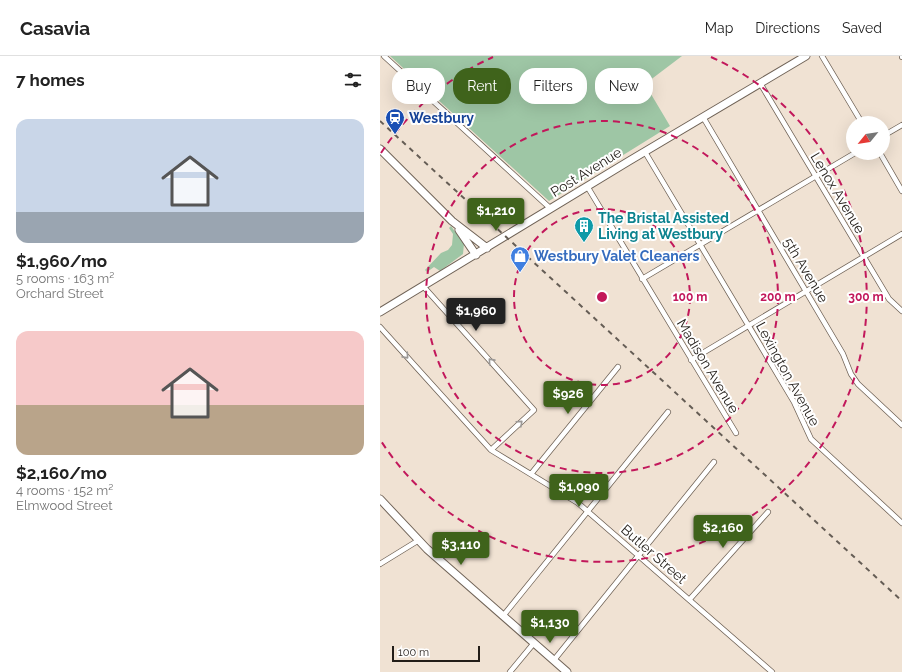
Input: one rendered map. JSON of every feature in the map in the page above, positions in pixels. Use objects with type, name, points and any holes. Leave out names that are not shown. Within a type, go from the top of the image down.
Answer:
[{"type":"main road","name":"Post Avenue","points":[[380,312],[476,255],[587,186],[806,56]]},
{"type":"main road","points":[[380,149],[452,221],[487,248]]},
{"type":"main road","points":[[452,221],[476,255]]},
{"type":"main road","points":[[380,499],[419,540],[567,672]]},
{"type":"street","points":[[384,56],[551,209]]},
{"type":"street","points":[[822,56],[858,116]]},
{"type":"street","name":"Lenox Avenue","points":[[760,83],[889,299],[902,312]]},
{"type":"street","name":"5th Avenue","points":[[703,117],[843,354],[851,374],[858,384],[902,425]]},
{"type":"street","points":[[890,132],[902,125]]},
{"type":"street","name":"Lexington Avenue","points":[[645,152],[794,402],[811,439],[902,523]]},
{"type":"street","points":[[642,279],[846,159]]},
{"type":"street","points":[[884,160],[902,191]]},
{"type":"street","name":"Madison Avenue","points":[[587,186],[736,433]]},
{"type":"street","points":[[691,360],[902,234]]},
{"type":"street","points":[[423,286],[518,390],[534,410],[491,450]]},
{"type":"street","name":"Butler Street","points":[[380,327],[491,450],[578,503],[772,672]]},
{"type":"street","points":[[531,474],[618,367]]},
{"type":"street","points":[[503,616],[668,412]]},
{"type":"street","points":[[554,660],[714,462]]},
{"type":"street","points":[[690,600],[768,512]]},
{"type":"street","points":[[380,563],[419,540]]},
{"type":"street","points":[[510,672],[534,643]]},
{"type":"green space","points":[[390,56],[682,56],[653,78],[653,68],[595,68],[595,104],[653,104],[653,97],[670,126],[549,201],[443,104],[445,104],[445,68],[403,68]]},
{"type":"green space","points":[[451,226],[464,244],[463,254],[440,271],[434,267],[427,272],[425,270],[441,253],[448,250],[452,245],[453,234],[449,228]]},
{"type":"railway","points":[[380,121],[902,601]]},
{"type":"place","name":"Westbury","points":[[395,135]]},
{"type":"place","name":"The Bristal Assisted Living at Westbury","points":[[584,243]]},
{"type":"place","name":"Westbury Valet Cleaners","points":[[520,273]]}]
